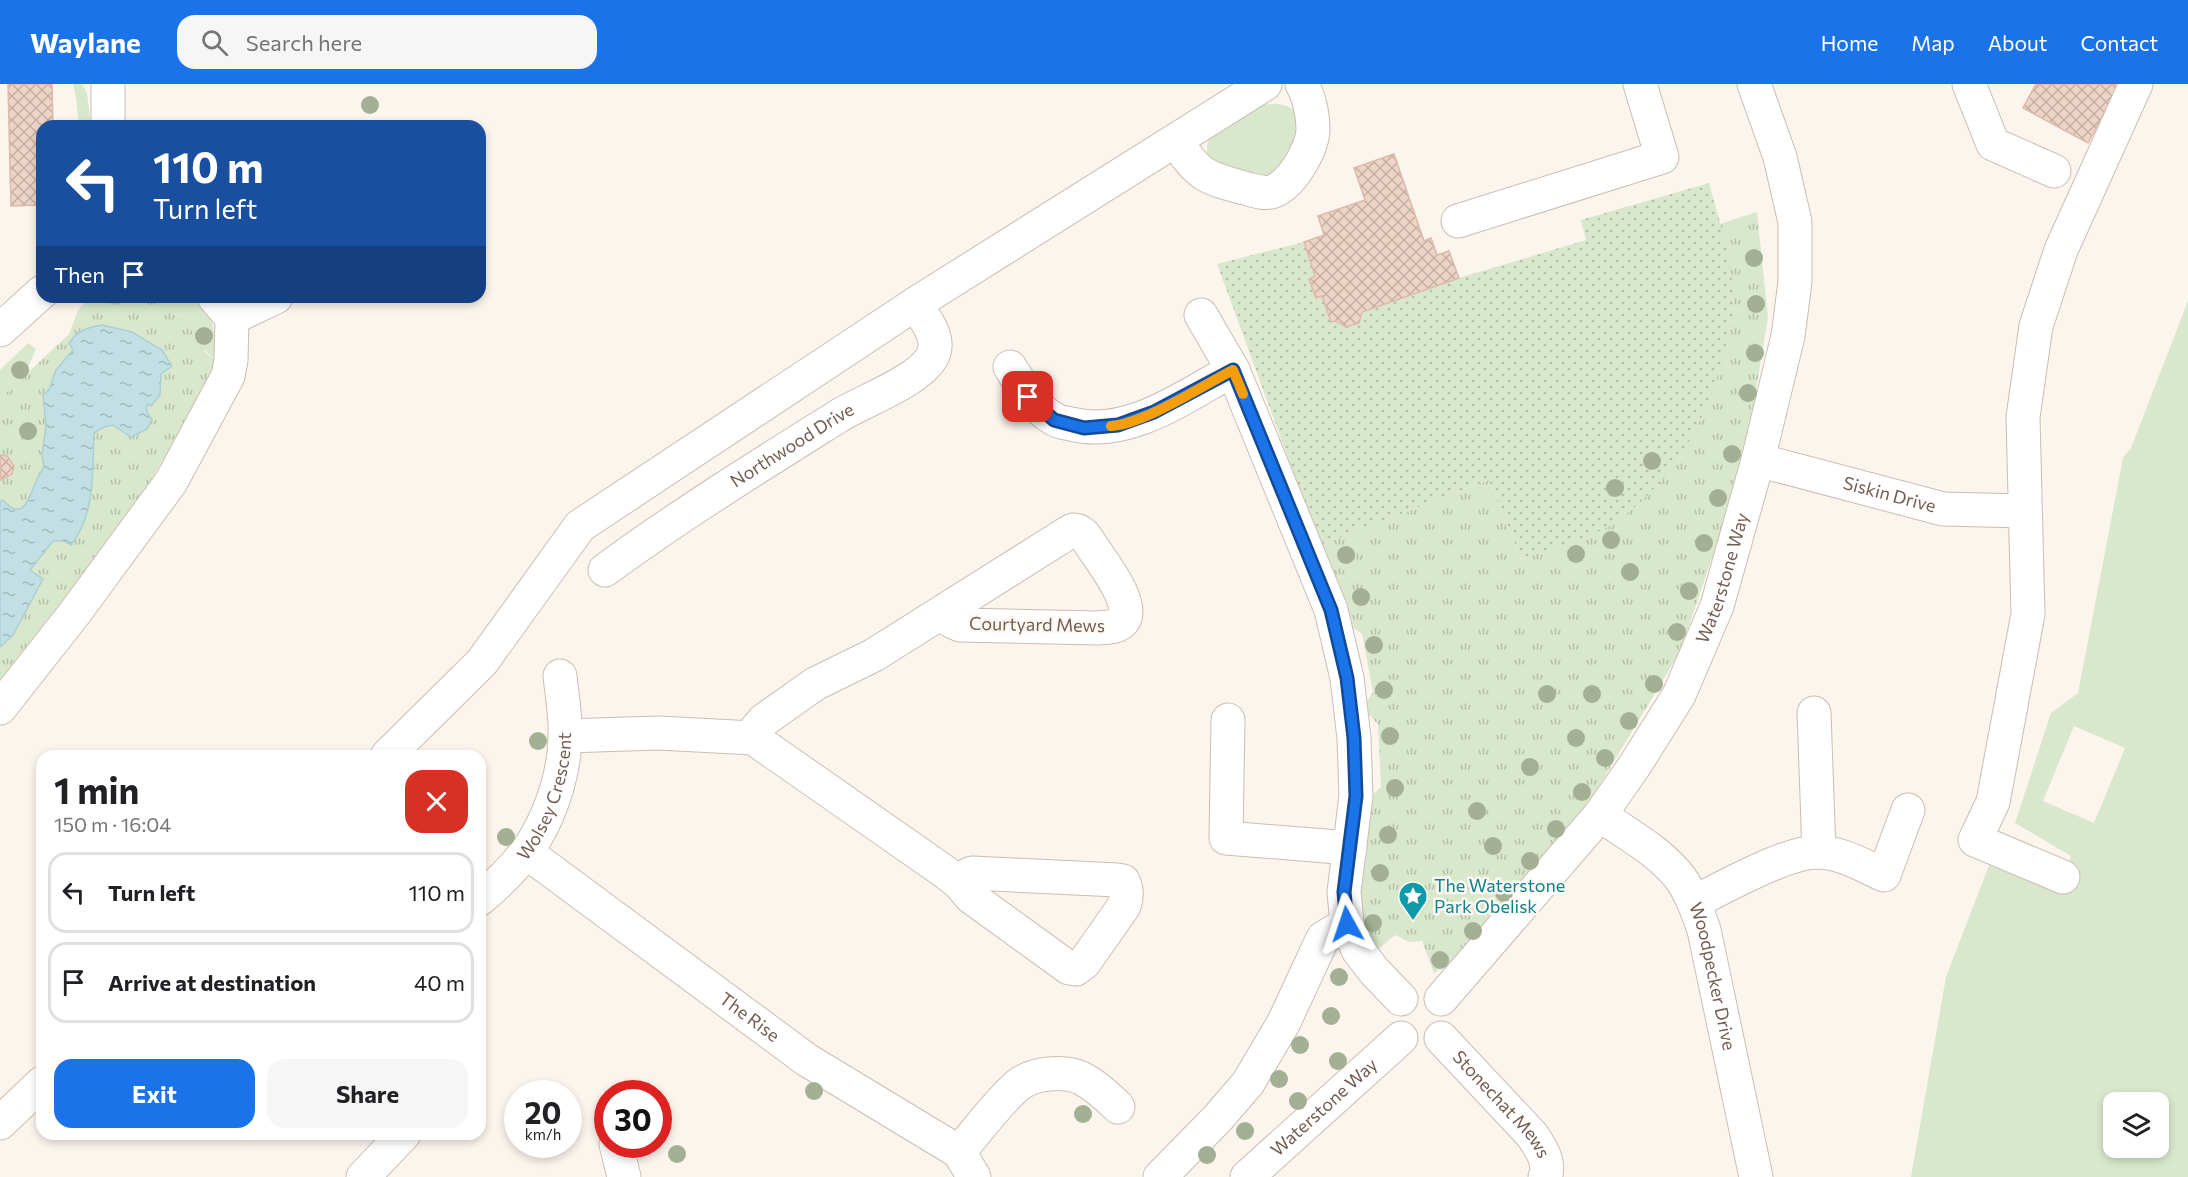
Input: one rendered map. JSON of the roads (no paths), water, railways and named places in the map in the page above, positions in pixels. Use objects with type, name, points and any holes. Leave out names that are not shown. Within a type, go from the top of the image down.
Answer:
[{"type":"street","points":[[393,750],[482,662],[580,526],[915,304],[1265,84]]},
{"type":"street","points":[[1176,140],[1192,165],[1214,180],[1256,191],[1276,190],[1292,178],[1307,151],[1312,136],[1309,103],[1302,84]]},
{"type":"street","points":[[1458,221],[1662,157],[1640,84]]},
{"type":"street","name":"Waterstone Way","points":[[1441,999],[1600,815],[1679,695],[1717,606],[1758,460],[1788,336],[1795,282],[1795,222],[1780,157],[1754,84]]},
{"type":"street","points":[[1969,84],[1993,144],[2054,171]]},
{"type":"street","points":[[2063,877],[1975,840],[1993,802],[2028,614],[2023,417],[2036,326],[2061,250],[2136,84]]},
{"type":"street","points":[[0,330],[36,297]]},
{"type":"street","points":[[0,708],[74,614],[171,482],[228,376],[232,354],[223,308],[247,303]]},
{"type":"street","name":"Northwood Drive","points":[[605,570],[650,537],[828,423],[894,387],[921,369],[931,357],[936,345],[934,336],[915,304]]},
{"type":"street","points":[[1201,315],[1233,370],[1331,610],[1345,667],[1354,738],[1356,796],[1344,892],[1347,924],[1358,950],[1401,999]]},
{"type":"street","points":[[1010,367],[1028,397],[1054,420],[1084,428],[1118,425],[1154,412],[1233,370]]},
{"type":"street","name":"Siskin Drive","points":[[1758,460],[1943,509],[2025,512]]},
{"type":"street","name":"Courtyard Mews","points":[[753,738],[757,728],[764,720],[815,684],[865,660],[1066,534],[1078,530],[1083,533],[1120,591],[1126,611],[1123,620],[1118,624],[1098,628],[960,625],[951,621],[944,611]]},
{"type":"street","name":"Wolsey Crescent","points":[[486,893],[526,852],[537,837],[554,797],[566,736],[560,676]]},
{"type":"street","points":[[1814,712],[1819,852]]},
{"type":"street","points":[[1228,720],[1226,838],[1350,848]]},
{"type":"street","points":[[566,736],[636,733],[710,734],[753,738],[952,878],[971,897],[1073,969],[1084,963],[1124,906],[1126,898],[1125,885],[1123,881],[1117,880],[977,873],[952,878]]},
{"type":"street","points":[[1694,902],[1790,857],[1819,852],[1842,857],[1884,875],[1908,810]]},
{"type":"street","name":"Woodpecker Drive","points":[[1600,815],[1663,860],[1680,879],[1694,902],[1704,930],[1756,1177]]},
{"type":"street","name":"The Rise","points":[[526,852],[807,1060],[967,1164]]},
{"type":"street","points":[[1160,1177],[1217,1119],[1248,1083],[1284,1022],[1323,938],[1347,924]]},
{"type":"street","points":[[1426,990],[1441,999],[1449,1014],[1447,1031],[1434,1044],[1416,1047],[1401,1038],[1393,1023],[1396,1006],[1401,999],[1408,993],[1426,990]]},
{"type":"street","name":"Waterstone Way","points":[[1247,1177],[1401,1038]]},
{"type":"street","name":"Stonechat Mews","points":[[1441,1038],[1532,1135],[1544,1153],[1547,1172],[1545,1177]]},
{"type":"street","points":[[967,1164],[1017,1087],[1037,1077],[1061,1074],[1079,1077],[1119,1107]]},
{"type":"street","points":[[0,1124],[36,1089]]},
{"type":"street","points":[[363,1177],[398,1140]]},
{"type":"street","points":[[619,1158],[624,1177]]},
{"type":"water","points":[[102,325],[132,332],[162,350],[172,366],[161,374],[160,395],[151,406],[148,404],[147,406],[147,412],[152,420],[147,429],[131,437],[113,425],[94,433],[89,506],[79,533],[71,545],[64,541],[53,541],[30,570],[43,579],[13,635],[0,647],[0,501],[3,500],[12,508],[19,509],[25,505],[44,468],[42,455],[46,426],[43,395],[49,390],[56,370],[73,350],[69,343],[72,339],[83,330]]},
{"type":"place","name":"The Waterstone Park Obelisk","points":[[1413,922]]}]
